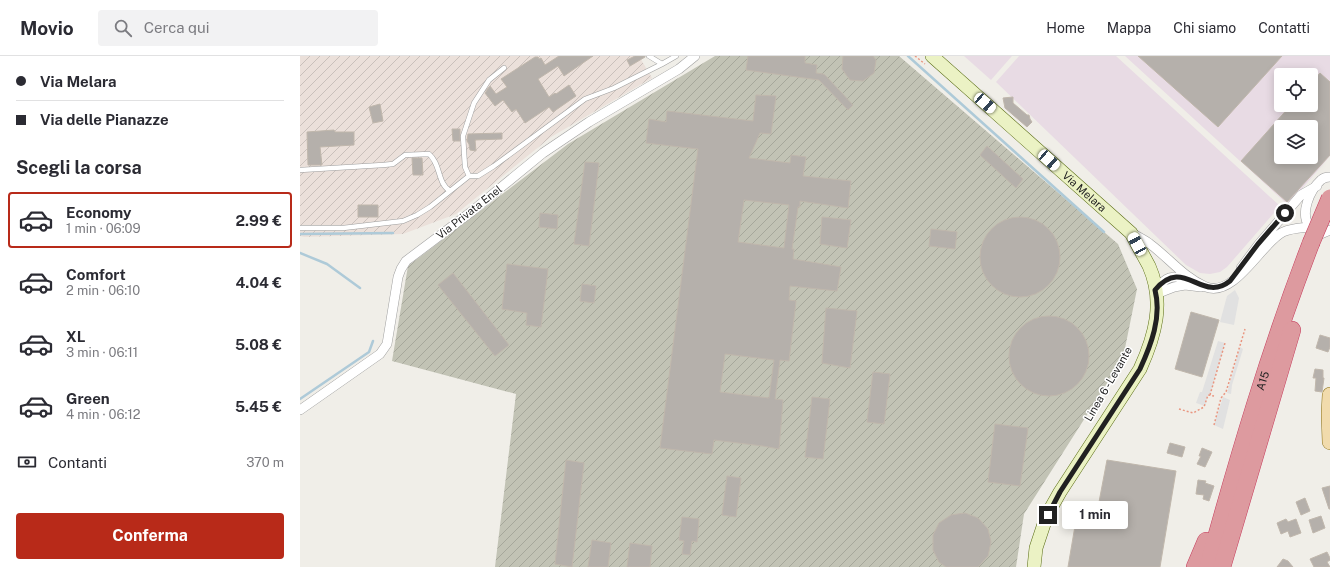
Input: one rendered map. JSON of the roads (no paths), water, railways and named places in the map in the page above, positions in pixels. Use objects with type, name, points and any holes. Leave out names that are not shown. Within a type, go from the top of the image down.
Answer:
[{"type":"highway","name":"A15","points":[[1208,567],[1235,469],[1299,288],[1323,233],[1330,198]]},
{"type":"highway","name":"A15","points":[[1222,567],[1299,288]]},
{"type":"highway","points":[[1195,567],[1235,469]]},
{"type":"main road","points":[[1330,395],[1330,442]]},
{"type":"street","name":"Via Privata Enel","points":[[300,410],[380,354],[384,349],[387,344],[390,331],[398,277],[406,261],[471,212],[543,153],[589,122],[679,69],[695,56]]},
{"type":"street","name":"Via Melara","points":[[929,61],[1131,233],[1150,243],[1182,272],[1196,282],[1208,287]]},
{"type":"street","points":[[1323,233],[1306,218],[1306,206],[1312,192],[1322,179],[1330,177]]},
{"type":"street","points":[[1230,281],[1258,244],[1301,195],[1317,186]]},
{"type":"street","points":[[1156,292],[1185,285],[1208,287],[1219,287],[1225,285],[1249,266],[1282,232],[1298,228],[1323,233]]},
{"type":"street","points":[[1034,567],[1036,548],[1048,515],[1065,485],[1140,369],[1150,347],[1155,329],[1157,310],[1156,292],[1149,267],[1131,233]]},
{"type":"street","points":[[1156,292],[1161,283],[1172,277],[1181,277],[1196,282]]},
{"type":"lane","points":[[649,56],[662,64]]},
{"type":"lane","points":[[300,228],[344,228],[402,221],[417,215],[469,176],[478,176],[494,166],[585,99],[614,88],[676,56]]},
{"type":"lane","points":[[469,176],[465,166],[463,136],[474,103],[489,80],[504,68]]},
{"type":"lane","points":[[300,170],[383,166],[392,164],[405,155],[429,154],[437,165],[444,187],[450,191]]},
{"type":"waterway","points":[[908,56],[1104,232]]},
{"type":"waterway","points":[[300,234],[393,233]]},
{"type":"waterway","points":[[300,253],[327,264],[360,288]]},
{"type":"waterway","points":[[300,399],[369,352],[373,341]]}]
